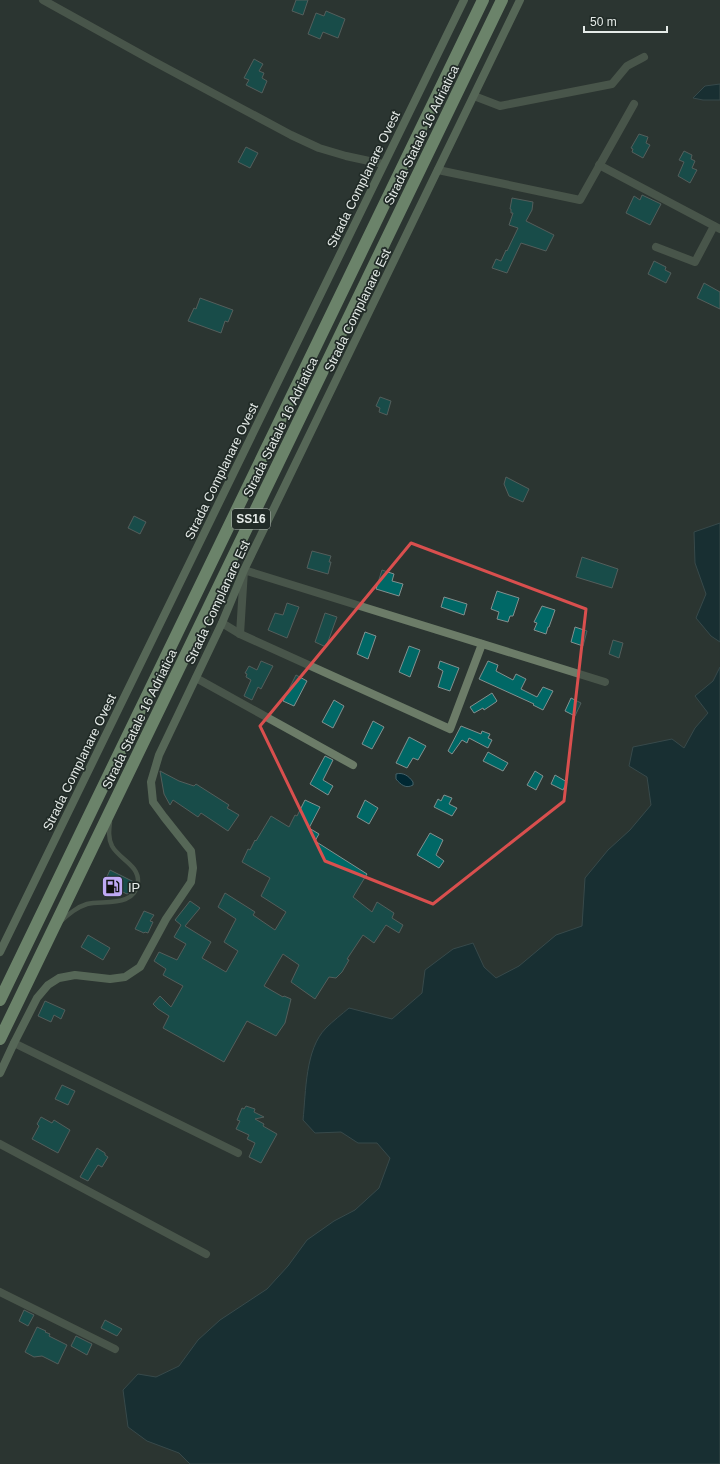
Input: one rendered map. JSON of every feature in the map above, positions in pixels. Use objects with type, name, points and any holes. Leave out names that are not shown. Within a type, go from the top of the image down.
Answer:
[{"type":"highway","name":"Strada Statale 16 Adriatica","points":[[0,1000],[483,0]]},
{"type":"highway","name":"Strada Statale 16 Adriatica","points":[[0,1039],[502,0]]},
{"type":"street","points":[[43,0],[291,135],[319,148],[346,156],[383,164]]},
{"type":"street","name":"Strada Complanare Ovest","points":[[0,952],[464,0]]},
{"type":"street","name":"Strada Complanare Est","points":[[0,1073],[37,998],[48,985],[59,978],[75,975],[110,979],[125,977],[140,967],[166,919],[190,882],[193,868],[191,851],[153,802],[151,782],[159,755],[222,623],[244,570],[520,0]]},
{"type":"street","points":[[474,96],[500,106],[612,84],[627,66],[644,57]]},
{"type":"street","points":[[438,170],[580,200],[634,104]]},
{"type":"street","points":[[599,165],[717,227],[695,262],[656,247]]},
{"type":"street","points":[[240,634],[244,570],[605,682]]},
{"type":"street","points":[[222,623],[240,634],[450,729],[482,644]]},
{"type":"street","points":[[196,678],[354,765]]},
{"type":"street","points":[[14,1043],[238,1153]]},
{"type":"street","points":[[0,1144],[206,1254]]},
{"type":"street","points":[[0,1292],[115,1349]]},
{"type":"lane","points":[[54,927],[74,910],[85,904],[100,902],[113,903],[127,899],[134,893],[138,882],[136,872],[112,846],[108,832],[111,809]]},
{"type":"highlighted area","points":[[411,543],[586,609],[564,801],[433,904],[325,861],[260,726]]},
{"type":"water","points":[[720,84],[720,100],[703,100],[693,98],[705,86]]},
{"type":"water","points":[[720,523],[720,642],[711,636],[696,618],[706,594],[695,563],[694,532]]},
{"type":"water","points":[[720,667],[720,1464],[190,1464],[179,1453],[147,1441],[128,1427],[123,1390],[138,1374],[156,1377],[179,1366],[198,1340],[220,1320],[267,1289],[288,1266],[307,1240],[334,1221],[355,1210],[379,1188],[390,1158],[377,1143],[358,1143],[341,1132],[315,1133],[303,1120],[310,1059],[319,1037],[326,1028],[349,1008],[392,1019],[422,993],[425,970],[453,949],[473,943],[484,967],[496,978],[519,966],[556,935],[582,926],[585,878],[608,850],[630,830],[651,805],[647,777],[629,766],[633,747],[672,739],[684,748],[695,728],[708,713],[695,696],[713,681]]},
{"type":"water","points":[[396,774],[408,776],[413,782],[413,785],[408,787],[402,785],[396,779]]},
{"type":"building","points":[[296,0],[308,0],[303,15],[292,11]]},
{"type":"building","points":[[326,11],[345,19],[338,38],[323,32],[320,39],[308,34],[316,13],[324,16]]},
{"type":"building","points":[[254,59],[263,64],[259,71],[264,73],[262,78],[267,81],[262,93],[246,85],[249,80],[244,78]]},
{"type":"building","points":[[639,134],[648,137],[646,143],[650,145],[643,158],[632,152],[633,149],[631,148]]},
{"type":"building","points":[[246,147],[258,153],[250,168],[238,162]]},
{"type":"building","points":[[684,151],[692,155],[691,159],[695,161],[692,168],[697,170],[690,183],[678,176],[684,162],[679,160]]},
{"type":"building","points":[[642,195],[661,204],[650,225],[626,213],[634,196],[640,200]]},
{"type":"building","points":[[512,198],[533,202],[532,210],[526,221],[554,235],[546,251],[521,243],[507,273],[492,268],[496,259],[501,261],[518,228],[509,225],[513,213],[511,213],[510,209]]},
{"type":"building","points":[[654,261],[666,267],[665,270],[671,273],[666,283],[648,274]]},
{"type":"building","points":[[704,283],[720,292],[720,309],[697,298]]},
{"type":"building","points":[[200,298],[233,310],[228,322],[225,321],[221,333],[188,321],[194,308],[196,309]]},
{"type":"building","points":[[380,397],[391,401],[387,415],[379,412],[380,408],[376,406]]},
{"type":"building","points":[[506,477],[529,489],[523,502],[509,496],[504,484]]},
{"type":"building","points":[[134,516],[146,522],[140,534],[128,528]]},
{"type":"building","points":[[312,551],[331,556],[328,574],[307,568]]},
{"type":"building","points":[[582,557],[618,569],[612,588],[576,577]]},
{"type":"building","points":[[382,570],[394,574],[392,581],[403,584],[399,596],[376,589]]},
{"type":"building","points":[[497,591],[519,598],[513,616],[510,616],[508,622],[497,619],[499,612],[491,609]]},
{"type":"building","points":[[444,597],[467,604],[464,615],[441,607]]},
{"type":"building","points":[[287,603],[299,607],[287,638],[268,630],[275,613],[283,615]]},
{"type":"building","points":[[542,606],[555,610],[546,634],[534,630],[537,623],[534,622]]},
{"type":"building","points":[[325,613],[337,617],[326,647],[315,642]]},
{"type":"building","points":[[575,627],[587,631],[583,646],[571,642]]},
{"type":"building","points":[[365,632],[376,636],[368,659],[357,654]]},
{"type":"building","points":[[613,640],[623,643],[619,658],[609,654]]},
{"type":"building","points":[[409,646],[420,650],[410,677],[399,672]]},
{"type":"building","points":[[261,661],[273,666],[261,689],[258,687],[252,700],[244,696],[251,680],[246,677],[247,674],[245,673],[249,666],[257,670]]},
{"type":"building","points":[[440,661],[459,668],[450,691],[438,687],[443,671],[438,668]]},
{"type":"building","points":[[488,661],[498,665],[496,671],[513,680],[516,674],[526,679],[521,689],[537,697],[543,687],[553,691],[543,710],[533,705],[534,704],[479,679]]},
{"type":"building","points":[[296,675],[307,681],[294,706],[283,701]]},
{"type":"building","points":[[492,693],[497,701],[484,710],[483,708],[474,713],[470,707]]},
{"type":"building","points":[[571,698],[581,703],[575,716],[565,711]]},
{"type":"building","points":[[334,700],[344,706],[333,728],[322,722]]},
{"type":"building","points":[[373,721],[384,727],[372,749],[362,744]]},
{"type":"building","points":[[461,726],[481,734],[482,731],[490,734],[488,738],[492,740],[488,748],[469,738],[467,743],[462,740],[452,754],[448,751]]},
{"type":"building","points":[[409,737],[426,746],[418,760],[413,758],[407,768],[396,763]]},
{"type":"building","points":[[488,752],[508,763],[503,771],[483,761]]},
{"type":"building","points":[[325,756],[333,760],[323,780],[333,786],[328,795],[310,784]]},
{"type":"building","points":[[160,771],[179,781],[194,786],[196,784],[229,805],[227,808],[239,815],[228,831],[201,813],[198,817],[173,800],[170,805],[164,794]]},
{"type":"building","points":[[535,771],[543,776],[536,790],[527,785]]},
{"type":"building","points":[[555,775],[567,782],[563,790],[551,784]]},
{"type":"building","points":[[444,795],[452,798],[449,804],[457,808],[452,816],[434,807],[438,799],[441,801]]},
{"type":"building","points":[[305,800],[320,807],[309,828],[319,834],[315,841],[367,874],[353,897],[372,912],[377,902],[394,913],[392,918],[403,925],[399,933],[386,925],[374,943],[363,935],[347,959],[349,960],[342,972],[336,978],[329,977],[315,999],[291,982],[299,965],[283,954],[264,986],[283,997],[284,996],[291,999],[285,1023],[276,1036],[247,1021],[224,1062],[163,1028],[169,1016],[153,1004],[160,996],[171,1007],[183,986],[163,975],[166,969],[154,961],[159,952],[177,960],[186,944],[174,937],[181,925],[175,920],[190,901],[200,908],[185,926],[211,942],[202,958],[226,972],[238,951],[224,942],[236,919],[218,907],[225,893],[255,912],[253,915],[275,930],[286,912],[261,896],[270,878],[242,862],[248,849],[250,850],[271,816],[289,827],[295,815],[297,816]]},
{"type":"building","points":[[365,800],[378,808],[369,824],[357,817]]},
{"type":"building","points":[[430,833],[443,840],[436,855],[444,861],[439,868],[417,855]]},
{"type":"building","points":[[110,870],[134,882],[129,893],[127,894],[104,883]]},
{"type":"building","points":[[144,911],[154,915],[150,921],[153,922],[148,933],[135,929]]},
{"type":"building","points":[[88,935],[110,948],[103,960],[81,947]]},
{"type":"building","points":[[45,1001],[65,1010],[61,1019],[54,1015],[51,1022],[38,1016]]},
{"type":"building","points":[[62,1085],[75,1091],[68,1105],[55,1099]]},
{"type":"building","points":[[246,1106],[255,1109],[254,1112],[264,1117],[255,1119],[264,1124],[263,1126],[277,1134],[261,1163],[249,1157],[255,1143],[247,1139],[249,1135],[236,1129],[240,1121],[237,1120],[242,1108],[244,1109]]},
{"type":"building","points":[[41,1117],[52,1123],[54,1120],[70,1130],[58,1153],[32,1139],[39,1126],[37,1124]]},
{"type":"building","points":[[97,1148],[108,1157],[102,1167],[98,1165],[88,1181],[80,1177]]},
{"type":"building","points":[[24,1310],[34,1315],[28,1326],[19,1321]]},
{"type":"building","points":[[105,1320],[122,1329],[117,1336],[101,1328]]},
{"type":"building","points":[[37,1327],[50,1334],[49,1336],[67,1345],[58,1364],[42,1356],[34,1357],[25,1352]]},
{"type":"building","points":[[76,1336],[92,1344],[87,1355],[71,1346]]},
{"type":"place","name":"IP","points":[[113,887]]}]
